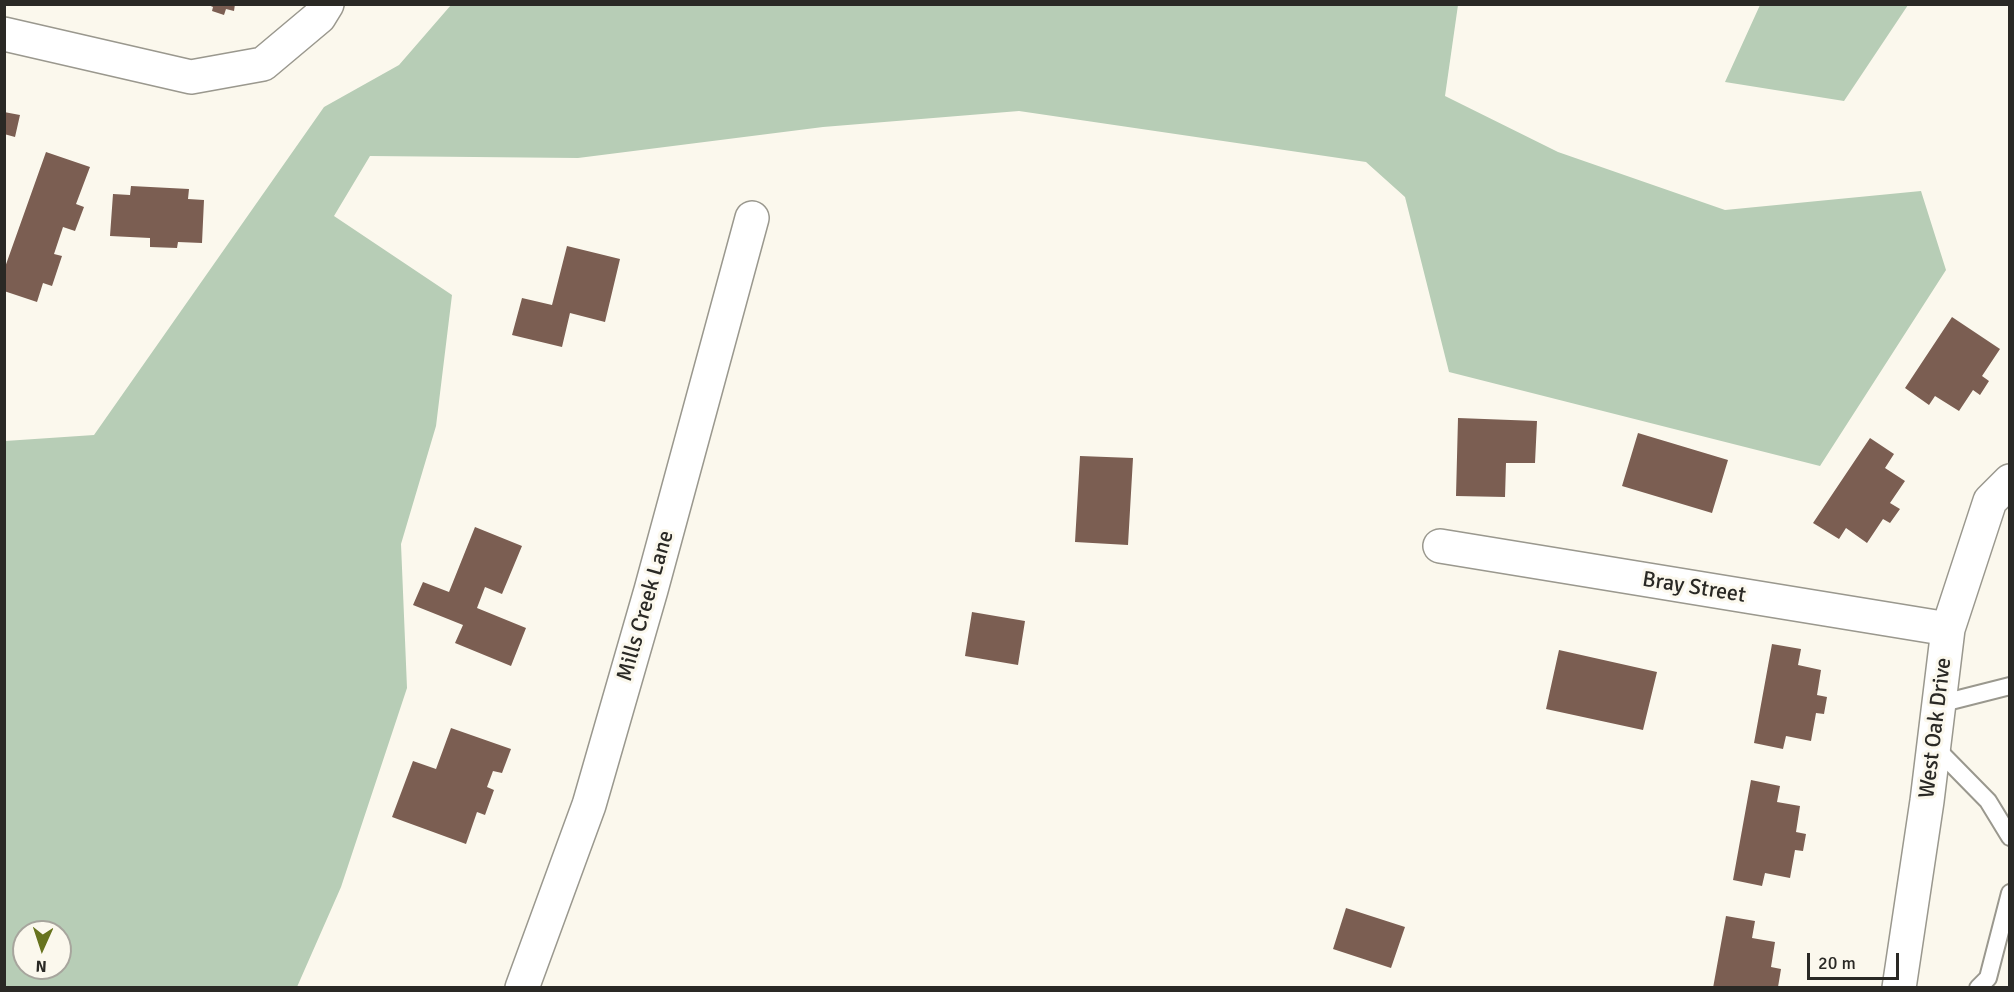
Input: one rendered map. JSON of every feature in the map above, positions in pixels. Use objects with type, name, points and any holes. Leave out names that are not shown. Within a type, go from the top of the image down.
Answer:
[{"type":"street","points":[[4,34],[191,76],[263,64],[319,17],[327,4]]},
{"type":"street","name":"Mills Creek Lane","points":[[522,987],[589,805],[651,590],[752,218]]},
{"type":"street","name":"West Oak Drive","points":[[1899,987],[1934,746],[1948,629],[1990,501],[2010,481]]},
{"type":"street","name":"Bray Street","points":[[1440,546],[1948,629]]},
{"type":"lane","points":[[1939,704],[2010,686]]},
{"type":"lane","points":[[1934,746],[1988,801],[2010,837]]},
{"type":"lane","points":[[1978,987],[1988,978],[2010,894]]},
{"type":"green space","points":[[1760,4],[1908,5],[1844,101],[1725,82]]},
{"type":"green space","points":[[451,5],[1458,5],[1445,96],[1558,152],[1725,210],[1921,191],[1946,270],[1820,466],[1449,372],[1405,197],[1366,162],[1019,111],[823,127],[578,158],[370,156],[334,216],[452,295],[436,426],[401,544],[407,688],[341,887],[297,987],[5,987],[5,441],[94,435],[324,107],[399,65]]},
{"type":"building","points":[[206,4],[235,4],[234,11],[226,9],[224,15],[212,11],[213,7]]},
{"type":"building","points":[[4,112],[20,115],[15,137],[4,134]]},
{"type":"building","points":[[46,152],[90,167],[76,204],[84,207],[75,231],[63,227],[54,254],[62,256],[52,286],[43,283],[37,302],[4,291],[4,270]]},
{"type":"building","points":[[131,186],[189,189],[188,199],[204,200],[202,243],[178,242],[177,248],[150,247],[150,238],[110,236],[113,194],[130,195]]},
{"type":"building","points":[[567,246],[620,259],[605,322],[570,313],[562,347],[512,335],[522,298],[552,305]]},
{"type":"building","points":[[1952,317],[2000,349],[1982,376],[1989,381],[1980,395],[1973,390],[1959,411],[1935,396],[1929,405],[1905,388]]},
{"type":"building","points":[[1458,418],[1537,421],[1535,463],[1506,463],[1505,497],[1456,496]]},
{"type":"building","points":[[1638,433],[1728,460],[1712,513],[1622,486]]},
{"type":"building","points":[[1870,438],[1894,454],[1885,468],[1905,481],[1890,503],[1900,509],[1890,523],[1883,519],[1867,543],[1846,528],[1839,539],[1813,523]]},
{"type":"building","points":[[1080,456],[1133,458],[1128,545],[1075,542]]},
{"type":"building","points":[[475,527],[522,546],[502,594],[485,587],[477,608],[526,628],[511,666],[455,643],[463,625],[413,605],[423,582],[449,592]]},
{"type":"building","points":[[972,612],[1025,621],[1018,665],[965,656]]},
{"type":"building","points":[[1772,644],[1801,649],[1798,665],[1821,670],[1817,695],[1827,697],[1824,714],[1816,713],[1811,741],[1786,736],[1783,749],[1754,743]]},
{"type":"building","points":[[1559,650],[1657,672],[1643,730],[1546,709]]},
{"type":"building","points":[[451,728],[511,749],[502,773],[493,771],[487,787],[494,790],[485,815],[477,812],[466,844],[392,817],[413,761],[436,769]]},
{"type":"building","points":[[1751,780],[1780,786],[1777,802],[1800,806],[1796,832],[1806,834],[1803,851],[1795,850],[1790,878],[1765,873],[1762,886],[1733,880]]},
{"type":"building","points":[[1346,908],[1405,927],[1391,968],[1333,949]]},
{"type":"building","points":[[1726,916],[1755,921],[1752,938],[1775,942],[1771,967],[1781,969],[1778,987],[1713,988]]}]
